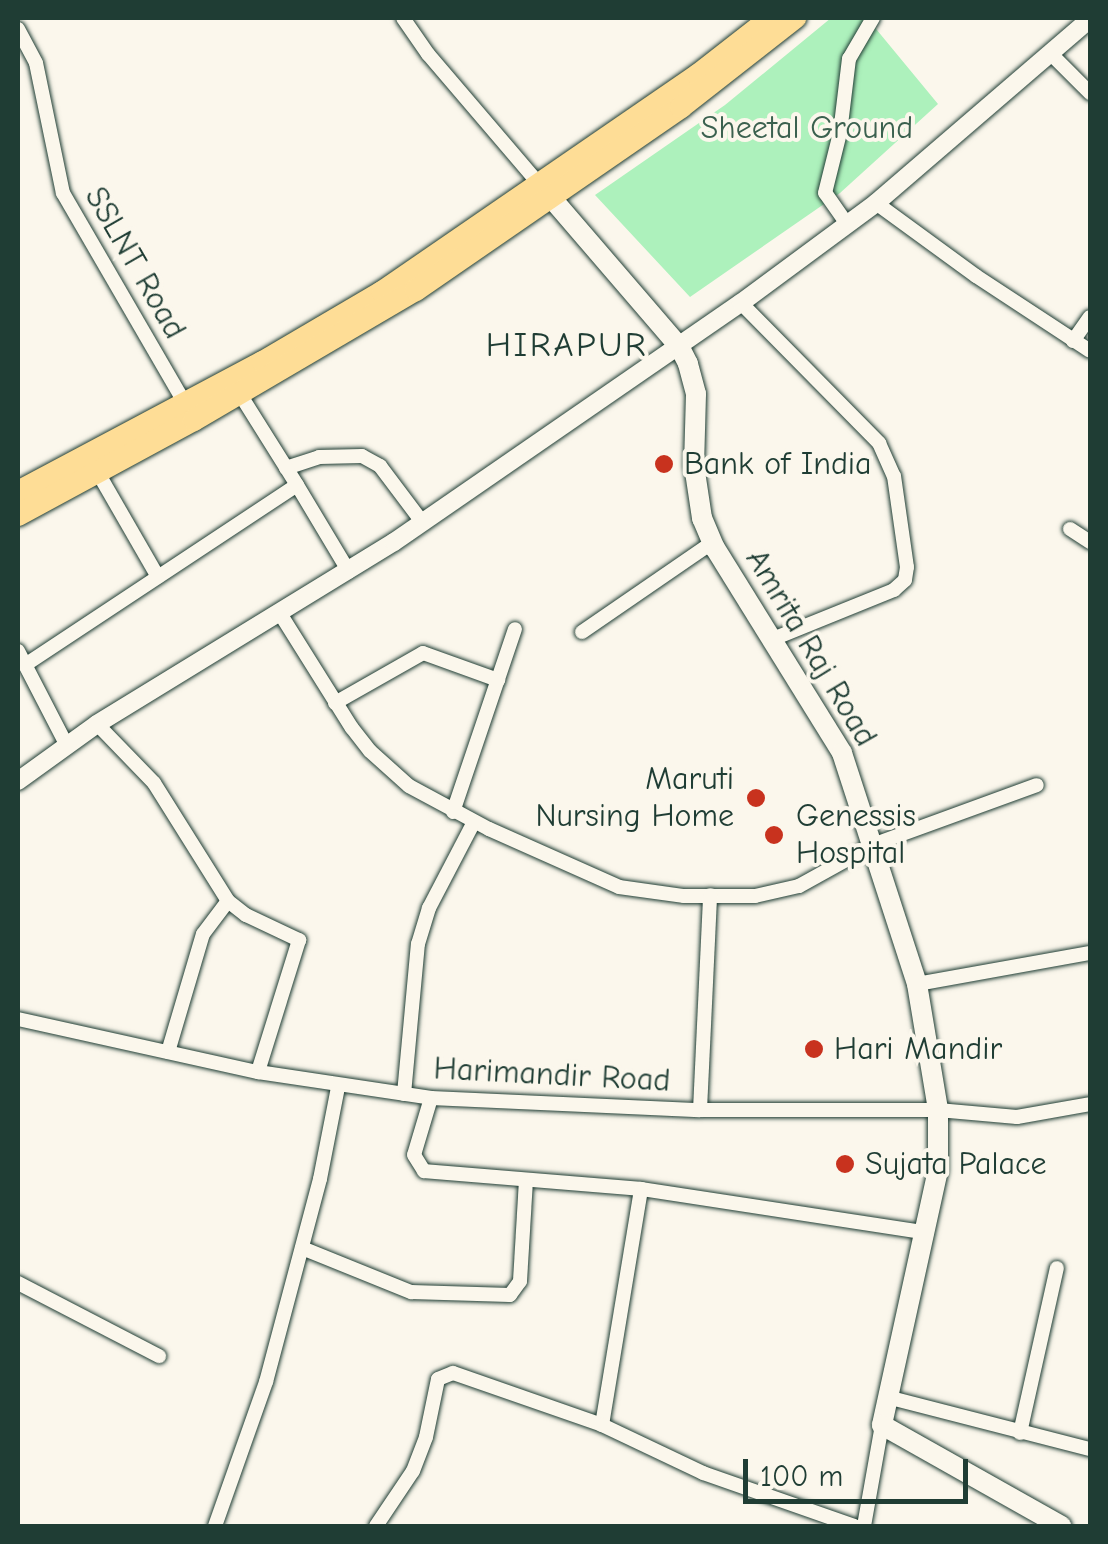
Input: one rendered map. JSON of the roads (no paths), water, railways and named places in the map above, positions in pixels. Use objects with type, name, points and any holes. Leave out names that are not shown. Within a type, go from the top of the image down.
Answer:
[{"type":"highway","points":[[18,492],[191,411],[240,394],[416,290],[771,18]]},
{"type":"highway","points":[[18,515],[98,471],[681,107],[796,18]]},
{"type":"main road","name":"Amrita Raj Road","points":[[545,190],[679,346],[694,380],[695,483],[702,518],[842,752],[875,844],[917,984],[938,1110],[938,1170],[882,1425]]},
{"type":"main road","points":[[882,1425],[1061,1526]]},
{"type":"street","points":[[403,18],[545,190]]},
{"type":"street","points":[[847,224],[825,193],[840,134],[849,58],[872,18]]},
{"type":"street","points":[[18,781],[66,744],[281,615],[423,523],[741,302],[876,203],[1090,20]]},
{"type":"street","name":"SSLNT Road","points":[[18,29],[36,63],[63,193],[191,411]]},
{"type":"street","points":[[1052,55],[1090,92]]},
{"type":"street","points":[[876,203],[1090,351]]},
{"type":"street","points":[[741,302],[879,443],[894,476],[907,566],[906,580],[894,590],[773,640]]},
{"type":"street","points":[[1073,341],[1090,317]]},
{"type":"street","points":[[240,394],[349,572]]},
{"type":"street","points":[[286,468],[319,457],[362,456],[380,466],[423,523]]},
{"type":"street","points":[[98,471],[158,578]]},
{"type":"street","points":[[66,744],[21,658],[158,578],[297,485]]},
{"type":"street","points":[[1070,529],[1090,542]]},
{"type":"street","points":[[582,632],[713,542]]},
{"type":"street","points":[[281,615],[335,703],[380,760],[409,786],[453,812],[619,888],[755,896],[800,886],[875,844],[1037,785]]},
{"type":"street","points":[[453,812],[515,630]]},
{"type":"street","points":[[335,703],[423,653],[498,680]]},
{"type":"street","points":[[98,724],[154,783],[228,900],[246,914],[299,940],[258,1072]]},
{"type":"street","points":[[404,1094],[418,944],[429,908],[474,822]]},
{"type":"street","points":[[700,1110],[710,895]]},
{"type":"street","points":[[168,1052],[203,934],[228,900]]},
{"type":"street","points":[[917,984],[1090,954]]},
{"type":"street","name":"Harimandir Road","points":[[18,1020],[258,1072],[431,1098],[700,1110],[938,1110],[1017,1116],[1090,1104]]},
{"type":"street","points":[[215,1526],[266,1382],[302,1248],[338,1087]]},
{"type":"street","points":[[431,1098],[416,1143],[416,1164],[424,1170],[640,1189],[927,1233]]},
{"type":"street","points":[[302,1248],[411,1292],[510,1295],[520,1282],[526,1181]]},
{"type":"street","points":[[602,1425],[640,1189]]},
{"type":"street","points":[[1020,1433],[1058,1268]]},
{"type":"street","points":[[18,1283],[159,1356]]},
{"type":"street","points":[[376,1526],[413,1471],[426,1437],[434,1390],[443,1374],[453,1373],[602,1425],[703,1473],[854,1526]]},
{"type":"street","points":[[887,1398],[1090,1450]]},
{"type":"street","points":[[864,1526],[882,1425]]},
{"type":"place","name":"Bank of India","points":[[664,464]]},
{"type":"place","name":"Maruti Nursing Home","points":[[756,798]]},
{"type":"place","name":"Genessis Hospital","points":[[774,835]]},
{"type":"place","name":"Hari Mandir","points":[[814,1049]]},
{"type":"place","name":"Sujata Palace","points":[[845,1164]]},
{"type":"district","name":"HIRAPUR","points":[[567,345]]},
{"type":"park label","name":"Sheetal Ground","points":[[807,128]]}]
